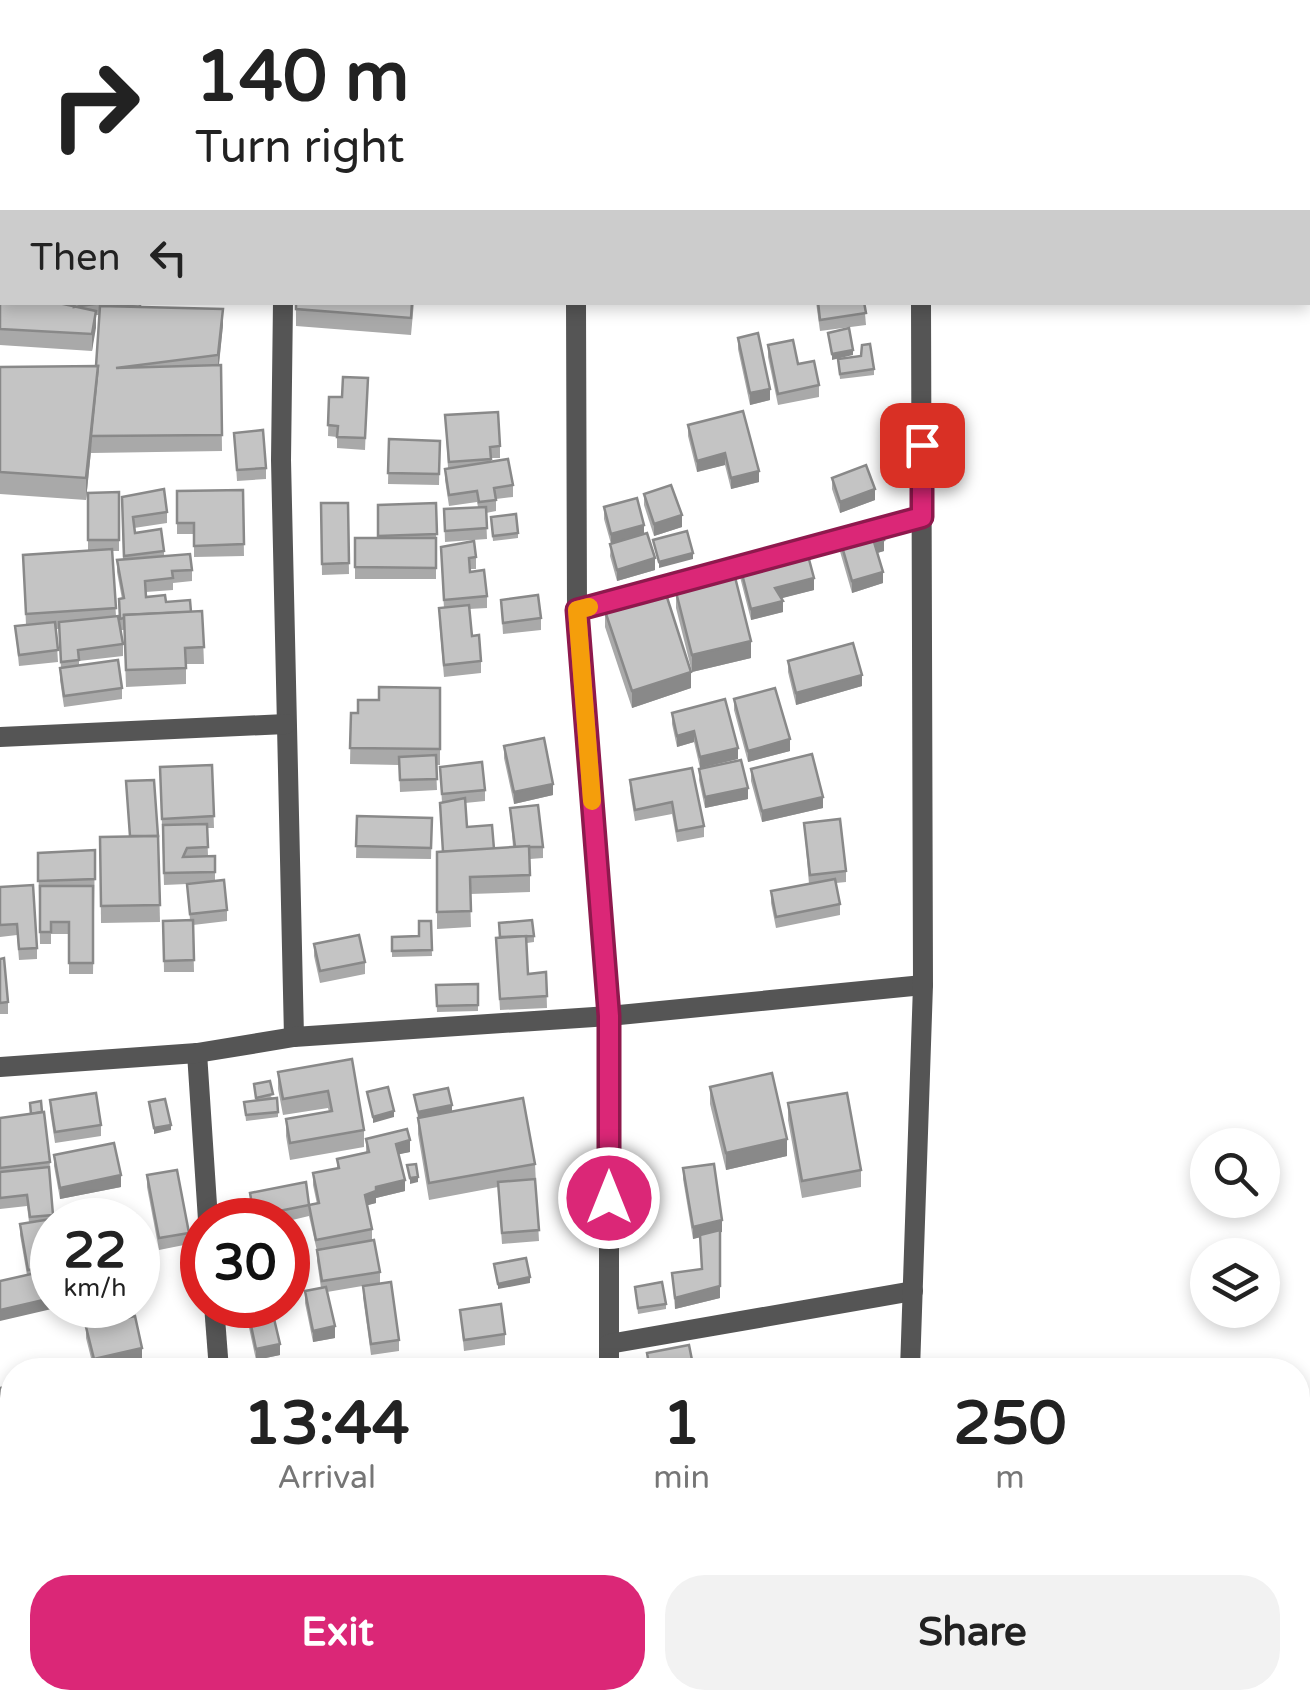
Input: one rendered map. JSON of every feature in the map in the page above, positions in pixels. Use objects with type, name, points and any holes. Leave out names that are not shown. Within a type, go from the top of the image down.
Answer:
[{"type":"street","points":[[283,305],[281,460],[294,1037]]},
{"type":"street","points":[[576,305],[577,610],[609,1016],[608,1358]]},
{"type":"street","points":[[910,1358],[922,985],[921,305]]},
{"type":"street","points":[[577,610],[922,517]]},
{"type":"street","points":[[0,737],[286,724]]},
{"type":"street","points":[[0,1067],[197,1052],[294,1037],[609,1016],[922,985]]},
{"type":"street","points":[[197,1052],[207,1198]]},
{"type":"street","points":[[609,1344],[913,1291]]},
{"type":"street","points":[[215,1328],[217,1358]]},
{"type":"building","points":[[0,305],[68,305],[96,311],[92,334],[0,329]]},
{"type":"building","points":[[296,305],[412,305],[411,318],[296,309]]},
{"type":"building","points":[[818,305],[865,305],[866,313],[820,320]]},
{"type":"building","points":[[100,306],[223,309],[218,355],[116,368],[221,365],[222,435],[91,436]]},
{"type":"building","points":[[849,328],[853,350],[832,354],[828,333]]},
{"type":"building","points":[[758,333],[770,389],[750,393],[738,338]]},
{"type":"building","points":[[793,340],[798,364],[814,361],[819,385],[778,394],[768,345]]},
{"type":"building","points":[[870,344],[874,369],[840,374],[838,359],[861,356],[862,345]]},
{"type":"building","points":[[98,366],[86,478],[0,472],[0,367]]},
{"type":"building","points":[[343,377],[368,378],[365,438],[337,437],[338,426],[328,425],[329,397],[342,397]]},
{"type":"building","points":[[743,411],[759,471],[731,478],[725,453],[697,461],[688,425]]},
{"type":"building","points":[[498,412],[500,446],[490,447],[491,459],[449,462],[445,415]]},
{"type":"building","points":[[263,430],[266,468],[237,470],[234,433]]},
{"type":"building","points":[[389,439],[440,441],[439,474],[388,473]]},
{"type":"building","points":[[508,459],[513,485],[494,488],[496,500],[479,502],[477,491],[449,495],[445,469]]},
{"type":"building","points":[[866,465],[875,489],[840,502],[832,478]]},
{"type":"building","points":[[671,485],[682,515],[654,524],[644,494]]},
{"type":"building","points":[[164,489],[167,512],[133,517],[135,533],[161,529],[164,551],[124,556],[122,497]]},
{"type":"building","points":[[243,490],[244,544],[194,546],[194,523],[177,523],[177,491]]},
{"type":"building","points":[[119,492],[119,540],[88,540],[88,493]]},
{"type":"building","points":[[637,498],[644,525],[611,534],[604,507]]},
{"type":"building","points":[[321,503],[348,503],[349,563],[322,564]]},
{"type":"building","points":[[436,503],[437,534],[378,536],[378,505]]},
{"type":"building","points":[[486,507],[487,528],[445,531],[444,509]]},
{"type":"building","points":[[516,514],[518,533],[493,536],[491,517]]},
{"type":"building","points":[[879,524],[884,540],[874,542],[883,572],[852,581],[839,536]]},
{"type":"building","points":[[687,531],[693,553],[659,562],[653,540]]},
{"type":"building","points":[[647,533],[655,558],[617,570],[610,544]]},
{"type":"building","points":[[355,538],[436,538],[436,568],[355,567]]},
{"type":"building","points":[[474,541],[476,557],[469,558],[470,572],[484,570],[487,596],[444,600],[441,547]]},
{"type":"building","points":[[806,548],[814,578],[775,588],[783,601],[751,609],[740,566]]},
{"type":"building","points":[[112,549],[116,608],[26,614],[23,555]]},
{"type":"building","points":[[190,554],[192,570],[172,571],[173,578],[145,581],[146,597],[165,595],[166,602],[190,600],[191,612],[124,615],[120,619],[119,599],[124,598],[117,560]]},
{"type":"building","points":[[735,577],[751,641],[692,655],[676,592]]},
{"type":"building","points":[[665,591],[691,672],[632,691],[605,611]]},
{"type":"building","points":[[538,595],[541,618],[503,623],[501,600]]},
{"type":"building","points":[[469,605],[472,636],[479,635],[481,661],[444,665],[439,608]]},
{"type":"building","points":[[202,611],[204,647],[185,648],[186,668],[126,670],[124,615]]},
{"type":"building","points":[[118,616],[123,644],[78,650],[79,660],[61,662],[59,622]]},
{"type":"building","points":[[55,622],[58,650],[19,655],[15,626]]},
{"type":"building","points":[[853,643],[862,675],[796,693],[788,661]]},
{"type":"building","points":[[118,660],[122,688],[64,696],[60,668]]},
{"type":"building","points":[[379,687],[440,688],[440,749],[350,748],[351,713],[358,713],[358,700],[379,700]]},
{"type":"building","points":[[775,688],[790,739],[748,751],[734,699]]},
{"type":"building","points":[[725,699],[738,748],[700,757],[694,731],[677,736],[672,713]]},
{"type":"building","points":[[544,738],[553,784],[514,792],[504,746]]},
{"type":"building","points":[[812,754],[823,797],[762,811],[751,769]]},
{"type":"building","points":[[436,755],[437,779],[400,780],[399,757]]},
{"type":"building","points":[[741,760],[748,788],[705,797],[699,769]]},
{"type":"building","points":[[482,762],[485,790],[442,794],[440,767]]},
{"type":"building","points":[[212,765],[214,816],[162,819],[160,767]]},
{"type":"building","points":[[692,768],[704,826],[677,831],[672,802],[635,810],[630,780]]},
{"type":"building","points":[[154,780],[158,836],[130,836],[126,781]]},
{"type":"building","points":[[465,798],[467,827],[492,825],[494,849],[443,852],[440,803]]},
{"type":"building","points":[[538,805],[543,847],[515,847],[510,808]]},
{"type":"building","points":[[357,816],[432,818],[431,848],[356,846]]},
{"type":"building","points":[[840,819],[846,871],[810,875],[804,823]]},
{"type":"building","points":[[207,824],[208,847],[187,848],[183,857],[215,856],[215,872],[164,873],[163,825]]},
{"type":"building","points":[[158,836],[160,905],[101,906],[100,837]]},
{"type":"building","points":[[529,846],[530,875],[470,877],[471,911],[437,912],[437,852]]},
{"type":"building","points":[[95,850],[95,879],[38,881],[38,853]]},
{"type":"building","points":[[835,879],[840,904],[776,917],[771,891]]},
{"type":"building","points":[[224,880],[227,910],[190,914],[187,884]]},
{"type":"building","points":[[33,885],[37,948],[19,949],[17,924],[0,925],[0,887]]},
{"type":"building","points":[[40,886],[93,886],[93,963],[69,963],[69,922],[51,922],[51,932],[40,932]]},
{"type":"building","points":[[193,920],[194,960],[164,961],[163,921]]},
{"type":"building","points":[[532,920],[534,936],[500,937],[499,923]]},
{"type":"building","points":[[419,921],[431,921],[432,950],[392,951],[392,937],[419,936]]},
{"type":"building","points":[[359,935],[365,962],[320,971],[314,944]]},
{"type":"building","points":[[526,936],[528,974],[546,972],[547,996],[500,999],[496,938]]},
{"type":"building","points":[[4,958],[8,1002],[0,1003],[0,959]]},
{"type":"building","points":[[478,984],[478,1005],[437,1006],[436,985]]},
{"type":"building","points":[[352,1059],[364,1130],[290,1143],[286,1119],[332,1111],[328,1091],[283,1099],[278,1072]]},
{"type":"building","points":[[772,1073],[787,1139],[726,1153],[710,1087]]},
{"type":"building","points":[[270,1081],[273,1094],[256,1098],[254,1084]]},
{"type":"building","points":[[388,1087],[394,1111],[373,1117],[367,1092]]},
{"type":"building","points":[[448,1088],[452,1105],[418,1112],[414,1095]]},
{"type":"building","points":[[96,1093],[101,1125],[55,1132],[50,1100]]},
{"type":"building","points":[[847,1093],[861,1170],[802,1181],[788,1103]]},
{"type":"building","points":[[277,1098],[278,1112],[246,1115],[244,1102]]},
{"type":"building","points":[[523,1098],[535,1164],[429,1183],[418,1118]]},
{"type":"building","points":[[165,1099],[171,1125],[154,1128],[149,1102]]},
{"type":"building","points":[[41,1101],[42,1112],[31,1114],[30,1103]]},
{"type":"building","points":[[44,1112],[50,1162],[0,1168],[0,1118]]},
{"type":"building","points":[[407,1129],[410,1140],[396,1144],[405,1180],[376,1187],[376,1191],[365,1195],[372,1229],[316,1240],[310,1205],[319,1203],[313,1173],[339,1168],[337,1159],[369,1152],[366,1139]]},
{"type":"building","points":[[114,1143],[121,1175],[60,1188],[54,1155]]},
{"type":"building","points":[[416,1164],[418,1177],[410,1178],[407,1165]]},
{"type":"building","points":[[714,1164],[722,1220],[693,1227],[683,1168]]},
{"type":"building","points":[[49,1167],[52,1198],[30,1198],[30,1217],[27,1195],[0,1198],[0,1172]]},
{"type":"building","points":[[177,1170],[182,1198],[180,1234],[160,1238],[160,1198],[151,1198],[147,1175]]},
{"type":"building","points":[[535,1179],[539,1230],[502,1233],[498,1182]]},
{"type":"building","points":[[306,1182],[308,1198],[251,1198],[250,1193]]},
{"type":"building","points":[[30,1222],[30,1270],[28,1270],[20,1224]]},
{"type":"building","points":[[720,1230],[720,1286],[675,1298],[672,1273],[702,1269],[700,1235]]},
{"type":"building","points":[[374,1240],[380,1272],[322,1281],[317,1250]]},
{"type":"building","points":[[526,1258],[530,1277],[498,1284],[494,1264]]},
{"type":"building","points":[[30,1274],[30,1303],[0,1310],[0,1281]]},
{"type":"building","points":[[391,1282],[399,1340],[371,1344],[363,1286]]},
{"type":"building","points":[[662,1282],[666,1304],[638,1308],[635,1287]]},
{"type":"building","points":[[326,1287],[335,1326],[313,1331],[310,1290]]},
{"type":"building","points":[[501,1304],[505,1334],[464,1340],[460,1310]]},
{"type":"building","points":[[86,1328],[138,1328],[142,1348],[94,1358]]},
{"type":"building","points":[[252,1328],[276,1328],[280,1344],[256,1349]]},
{"type":"building","points":[[689,1345],[692,1358],[648,1358],[647,1353]]},
{"type":"slow traffic","points":[[589,607],[577,610],[592,801]]},
{"type":"route","points":[[609,1198],[609,1016],[577,610],[922,517],[922,445]]}]
